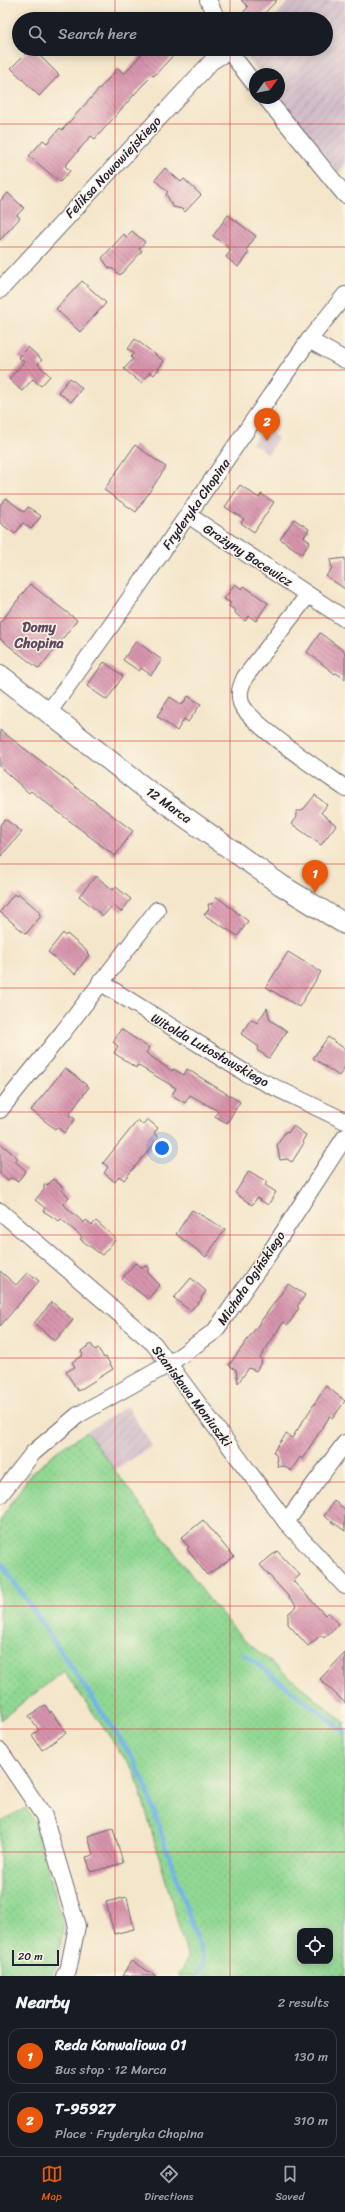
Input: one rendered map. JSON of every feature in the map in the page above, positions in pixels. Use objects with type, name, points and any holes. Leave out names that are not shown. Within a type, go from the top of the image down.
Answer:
[{"type":"street","points":[[208,0],[214,12]]},
{"type":"street","name":"Feliksa Nowowiejskiego","points":[[0,290],[212,62],[220,56]]},
{"type":"street","points":[[233,56],[249,77]]},
{"type":"street","points":[[271,104],[345,195]]},
{"type":"street","name":"Fryderyka Chopina","points":[[48,712],[188,515],[309,340],[345,295]]},
{"type":"street","points":[[309,340],[345,360]]},
{"type":"street","name":"Grażyny Bacewicz","points":[[188,515],[345,619]]},
{"type":"street","points":[[308,594],[245,677],[239,692],[242,705],[267,732],[345,788]]},
{"type":"street","name":"12 Marca","points":[[0,675],[150,792],[274,881],[345,924]]},
{"type":"street","points":[[0,1110],[157,910]]},
{"type":"street","name":"Witolda Lutosławskiego","points":[[100,982],[246,1074],[345,1121]]},
{"type":"street","name":"Michała Ogińskiego","points":[[0,1495],[33,1453],[78,1415],[169,1364],[215,1331],[273,1248],[345,1137]]},
{"type":"street","name":"Stanisława Moniuszki","points":[[0,1211],[154,1344],[286,1522],[345,1586]]},
{"type":"street","points":[[286,1522],[345,1443]]},
{"type":"street","points":[[0,1751],[44,1816],[77,1926],[68,1971],[64,1976]]},
{"type":"shaded area","points":[[290,0],[345,0],[345,163],[338,173],[284,104],[285,68],[256,68],[246,56],[333,56],[333,12],[279,12]]},
{"type":"shaded area","points":[[263,428],[278,438],[268,454],[252,443]]},
{"type":"shaded area","points":[[127,1406],[152,1446],[115,1470],[87,1432]]},
{"type":"green space","points":[[87,1432],[208,1598],[243,1639],[345,1723],[345,1976],[177,1976],[188,1958],[135,1773],[64,1671],[0,1720],[0,1521],[29,1476],[57,1451]]},
{"type":"green space","points":[[26,1808],[34,1821],[64,1926],[56,1967],[51,1976],[0,1976],[0,1821]]},
{"type":"building","points":[[241,0],[277,0],[266,12],[244,12],[248,7]]},
{"type":"building","points":[[23,56],[40,56],[59,75],[39,96],[11,68]]},
{"type":"building","points":[[140,56],[173,56],[154,76],[153,75],[141,87],[95,139],[91,136],[65,166],[70,171],[60,182],[29,156],[43,140],[47,143],[60,128],[62,130],[118,68],[124,74]]},
{"type":"building","points":[[165,168],[181,182],[184,179],[201,195],[185,212],[182,209],[173,207],[166,194],[168,192],[155,180]]},
{"type":"building","points":[[8,193],[24,208],[17,215],[20,218],[0,240],[0,201]]},
{"type":"building","points":[[228,215],[256,236],[246,250],[249,252],[238,267],[226,257],[231,250],[213,236]]},
{"type":"building","points":[[132,231],[145,242],[139,249],[142,251],[120,275],[113,269],[109,268],[102,258],[124,234],[126,237]]},
{"type":"building","points":[[82,281],[106,303],[80,332],[56,309]]},
{"type":"building","points":[[135,339],[164,361],[154,375],[150,372],[141,383],[124,369],[133,359],[131,357],[134,353],[128,349]]},
{"type":"building","points":[[28,347],[42,360],[38,364],[50,376],[41,386],[33,379],[22,391],[9,379],[24,362],[18,357]]},
{"type":"building","points":[[70,378],[82,388],[71,402],[58,392]]},
{"type":"building","points":[[135,445],[166,467],[136,512],[104,490]]},
{"type":"building","points":[[240,485],[259,498],[261,494],[274,502],[254,532],[241,523],[244,519],[225,507]]},
{"type":"building","points":[[6,498],[24,512],[28,507],[41,516],[31,529],[23,523],[15,534],[0,523],[0,505]]},
{"type":"building","points":[[294,519],[309,529],[304,537],[310,542],[302,554],[280,539]]},
{"type":"building","points":[[345,558],[345,589],[326,576],[332,568],[330,560]]},
{"type":"building","points":[[30,584],[77,620],[39,669],[0,639],[0,623]]},
{"type":"building","points":[[235,584],[242,589],[244,586],[268,603],[256,621],[249,616],[245,621],[229,606],[231,603],[224,599]]},
{"type":"building","points":[[320,633],[345,652],[345,679],[336,673],[335,674],[307,652]]},
{"type":"building","points":[[136,641],[162,660],[151,675],[141,668],[139,671],[123,660]]},
{"type":"building","points":[[104,662],[123,676],[107,700],[87,686]]},
{"type":"building","points":[[188,696],[201,704],[188,722],[184,719],[177,731],[157,716],[170,697],[182,705]]},
{"type":"building","points":[[0,730],[133,831],[115,856],[31,791],[29,793],[0,767]]},
{"type":"building","points":[[315,795],[327,805],[321,813],[336,825],[321,845],[292,824],[297,817],[296,811],[302,811]]},
{"type":"building","points":[[5,819],[22,832],[0,857],[0,825]]},
{"type":"building","points":[[96,876],[113,890],[116,887],[131,899],[121,912],[113,905],[103,916],[79,896]]},
{"type":"building","points":[[14,894],[17,896],[19,894],[40,912],[39,914],[41,916],[26,934],[0,912]]},
{"type":"building","points":[[217,897],[248,921],[238,936],[204,915],[209,909],[208,904],[212,904]]},
{"type":"building","points":[[63,933],[65,936],[67,934],[88,952],[87,953],[89,955],[75,974],[48,952]]},
{"type":"building","points":[[288,952],[321,972],[299,1007],[266,987]]},
{"type":"building","points":[[267,1008],[270,1020],[287,1031],[269,1058],[257,1050],[259,1047],[241,1034],[251,1019],[257,1023]]},
{"type":"building","points":[[121,1029],[149,1048],[146,1053],[172,1071],[173,1069],[184,1075],[187,1069],[240,1102],[227,1123],[215,1116],[218,1111],[190,1095],[185,1103],[172,1095],[176,1088],[137,1065],[136,1068],[114,1053],[118,1046],[113,1042]]},
{"type":"building","points":[[328,1037],[345,1049],[345,1067],[339,1076],[313,1058]]},
{"type":"building","points":[[65,1068],[89,1087],[69,1115],[75,1119],[64,1133],[57,1127],[55,1129],[31,1110]]},
{"type":"building","points":[[147,1119],[158,1128],[154,1133],[159,1138],[124,1180],[119,1176],[115,1182],[104,1173],[108,1167],[103,1163],[138,1120],[143,1125]]},
{"type":"building","points":[[293,1126],[306,1135],[302,1142],[304,1143],[292,1162],[287,1159],[280,1160],[277,1145],[286,1131],[288,1133]]},
{"type":"building","points":[[0,1143],[18,1158],[15,1161],[26,1171],[18,1181],[10,1178],[8,1181],[0,1174]]},
{"type":"building","points":[[249,1171],[267,1182],[265,1185],[276,1192],[268,1205],[257,1198],[252,1205],[235,1193]]},
{"type":"building","points":[[53,1179],[64,1188],[62,1190],[69,1197],[63,1204],[84,1223],[86,1220],[92,1225],[96,1221],[116,1239],[102,1255],[80,1239],[82,1237],[61,1219],[59,1221],[43,1211],[45,1208],[35,1200],[44,1190],[44,1185],[49,1184]]},
{"type":"building","points":[[192,1210],[225,1229],[206,1257],[176,1234]]},
{"type":"building","points":[[135,1263],[141,1267],[148,1266],[148,1273],[160,1285],[148,1299],[122,1279]]},
{"type":"building","points":[[0,1271],[16,1285],[28,1272],[39,1281],[0,1326]]},
{"type":"building","points":[[191,1278],[206,1291],[201,1298],[202,1299],[190,1311],[174,1298]]},
{"type":"building","points":[[288,1284],[305,1295],[297,1307],[299,1308],[288,1325],[284,1322],[280,1327],[260,1358],[262,1361],[256,1371],[249,1368],[238,1383],[236,1370],[229,1365]]},
{"type":"building","points":[[52,1302],[73,1320],[55,1341],[34,1323]]},
{"type":"building","points":[[91,1344],[95,1350],[98,1348],[104,1358],[106,1357],[113,1369],[78,1391],[66,1372],[75,1367],[72,1362],[83,1355],[81,1351]]},
{"type":"building","points":[[326,1386],[345,1401],[333,1418],[330,1416],[302,1459],[300,1457],[291,1471],[284,1466],[278,1467],[276,1455],[273,1452],[286,1434],[292,1438]]},
{"type":"building","points":[[334,1501],[345,1509],[345,1531],[324,1516]]},
{"type":"building","points":[[203,1520],[234,1557],[207,1575],[187,1549],[189,1547],[181,1538]]},
{"type":"building","points":[[277,1551],[300,1575],[293,1581],[325,1615],[328,1612],[339,1624],[324,1638],[321,1635],[308,1646],[288,1624],[288,1614],[297,1606],[260,1565]]},
{"type":"building","points":[[345,1653],[345,1703],[320,1679]]},
{"type":"building","points":[[45,1705],[66,1733],[42,1750],[32,1735],[39,1730],[29,1716]]},
{"type":"building","points":[[113,1828],[123,1863],[91,1872],[86,1857],[93,1855],[88,1836]]},
{"type":"building","points":[[127,1897],[134,1929],[114,1934],[106,1902]]},
{"type":"building","points":[[131,1961],[156,1976],[122,1976]]},
{"type":"waterway","points":[[0,1561],[132,1757],[145,1784],[202,1955],[203,1966],[196,1976]]},
{"type":"waterway","points":[[244,1654],[345,1732]]},
{"type":"place","name":"T-95927","points":[[267,441]]},
{"type":"place","name":"Reda Konwaliowa 01","points":[[315,893]]},
{"type":"district","name":"Domy Chopina","points":[[39,636]]}]
